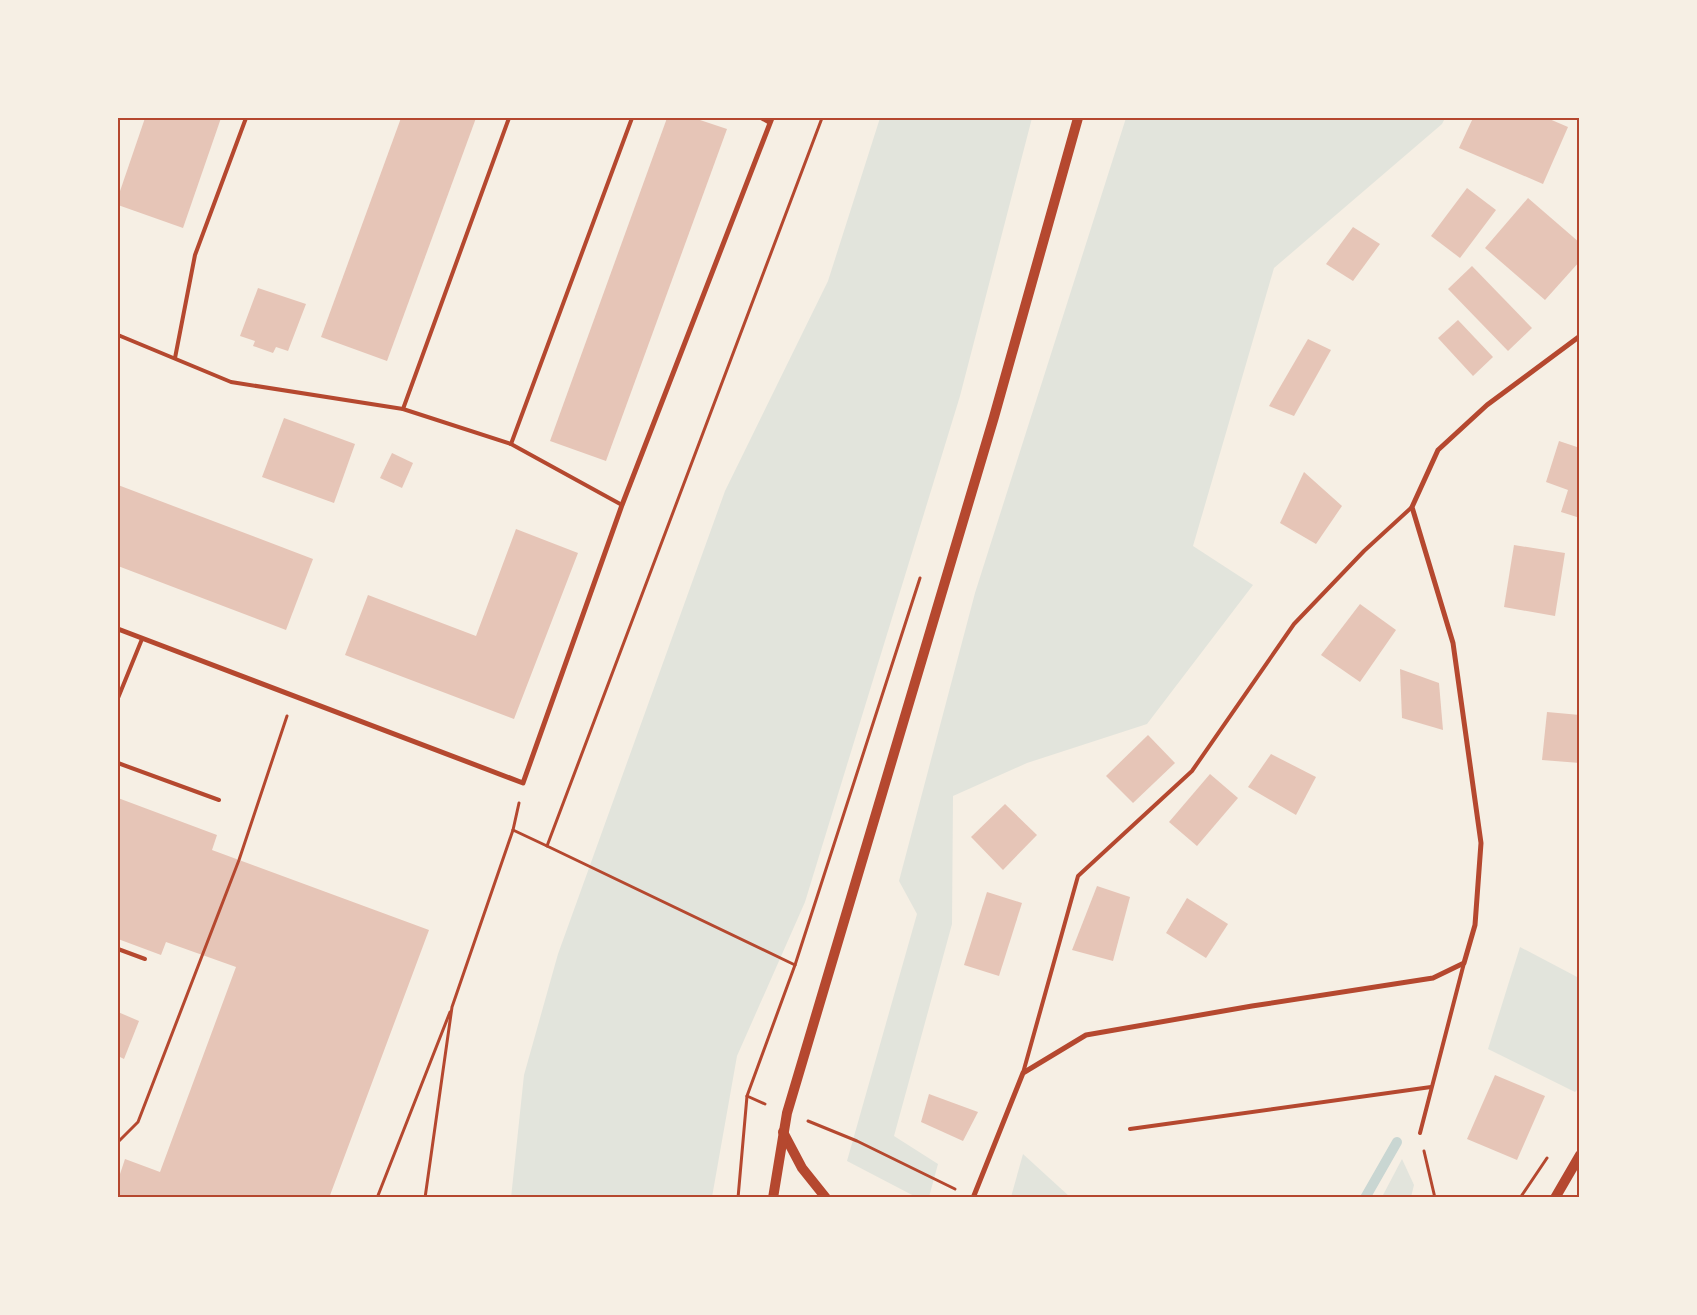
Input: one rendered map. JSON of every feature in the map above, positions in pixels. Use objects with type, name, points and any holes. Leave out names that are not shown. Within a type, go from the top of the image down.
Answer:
[{"type":"main road","points":[[773,1198],[787,1113],[994,417],[1078,118]]},
{"type":"main road","points":[[783,1132],[802,1168],[826,1198]]},
{"type":"main road","points":[[1555,1197],[1580,1155]]},
{"type":"street","points":[[118,629],[523,783],[622,505],[771,120]]},
{"type":"street","points":[[973,1197],[1023,1073],[1086,1036],[1252,1006],[1433,978],[1464,964],[1475,925],[1481,843],[1453,643],[1412,507],[1438,450],[1487,405],[1580,336]]},
{"type":"lane","points":[[175,358],[195,255],[246,118]]},
{"type":"lane","points":[[403,409],[509,118]]},
{"type":"lane","points":[[511,444],[632,118]]},
{"type":"lane","points":[[761,118],[771,120]]},
{"type":"lane","points":[[118,335],[231,382],[403,409],[511,444],[622,505]]},
{"type":"lane","points":[[1023,1073],[1078,876],[1192,771],[1294,624],[1364,551],[1412,507]]},
{"type":"lane","points":[[118,698],[142,638]]},
{"type":"lane","points":[[118,763],[219,800]]},
{"type":"lane","points":[[118,949],[145,959]]},
{"type":"lane","points":[[1420,1134],[1430,1087],[1464,964]]},
{"type":"lane","points":[[1130,1129],[1430,1087]]},
{"type":"path","points":[[547,846],[822,118]]},
{"type":"path","points":[[738,1198],[747,1096],[795,965],[920,576]]},
{"type":"path","points":[[118,1142],[138,1122],[239,860],[294,696]]},
{"type":"path","points":[[377,1198],[452,1007],[513,830],[523,783]]},
{"type":"path","points":[[513,830],[795,965]]},
{"type":"path","points":[[425,1198],[452,1007]]},
{"type":"path","points":[[747,1096],[857,1141],[973,1197]]},
{"type":"path","points":[[1420,1134],[1435,1198]]},
{"type":"path","points":[[1520,1198],[1547,1158]]},
{"type":"shaded area","points":[[880,118],[1032,118],[960,396],[805,902],[737,1056],[712,1197],[511,1198],[524,1075],[558,954],[725,491],[828,281]]},
{"type":"shaded area","points":[[1126,118],[1445,118],[1442,124],[1274,268],[1193,546],[1253,585],[1147,724],[1027,763],[953,796],[952,924],[894,1136],[938,1164],[929,1197],[916,1197],[847,1161],[917,914],[899,881],[975,593]]},
{"type":"shaded area","points":[[1520,947],[1579,978],[1580,1087],[1575,1092],[1488,1049]]},
{"type":"shaded area","points":[[1023,1154],[1070,1197],[1011,1197]]},
{"type":"shaded area","points":[[1402,1159],[1414,1185],[1411,1197],[1382,1197]]},
{"type":"building","points":[[145,118],[221,118],[183,228],[118,205],[118,197]]},
{"type":"building","points":[[401,118],[476,118],[387,361],[321,337]]},
{"type":"building","points":[[667,118],[694,118],[727,129],[606,461],[550,441]]},
{"type":"building","points":[[1473,118],[1547,118],[1568,127],[1543,184],[1459,148]]},
{"type":"building","points":[[1467,188],[1496,210],[1460,258],[1431,236]]},
{"type":"building","points":[[1528,198],[1580,243],[1580,261],[1545,300],[1485,248]]},
{"type":"building","points":[[1353,227],[1380,244],[1353,281],[1326,264]]},
{"type":"building","points":[[1472,266],[1532,328],[1508,351],[1448,289]]},
{"type":"building","points":[[258,288],[306,304],[288,351],[276,347],[273,353],[253,346],[255,341],[240,336]]},
{"type":"building","points":[[1458,320],[1493,357],[1473,376],[1438,338]]},
{"type":"building","points":[[1308,339],[1331,350],[1294,416],[1269,406]]},
{"type":"building","points":[[284,418],[355,444],[334,503],[262,477]]},
{"type":"building","points":[[1559,441],[1580,448],[1580,518],[1561,512],[1568,490],[1546,482]]},
{"type":"building","points":[[392,453],[413,463],[402,488],[380,478]]},
{"type":"building","points":[[1304,472],[1342,506],[1316,544],[1280,523]]},
{"type":"building","points":[[118,485],[313,559],[286,630],[118,566]]},
{"type":"building","points":[[516,529],[578,553],[514,719],[345,655],[368,595],[476,636]]},
{"type":"building","points":[[1514,545],[1565,553],[1555,616],[1504,607]]},
{"type":"building","points":[[1360,604],[1396,630],[1360,682],[1321,655]]},
{"type":"building","points":[[1400,669],[1439,683],[1443,730],[1402,718]]},
{"type":"building","points":[[1547,712],[1580,715],[1580,763],[1542,760]]},
{"type":"building","points":[[1148,735],[1175,763],[1133,803],[1106,776]]},
{"type":"building","points":[[1271,754],[1316,777],[1296,815],[1248,787]]},
{"type":"building","points":[[1210,774],[1238,798],[1197,846],[1169,822]]},
{"type":"building","points":[[118,798],[217,835],[212,850],[429,930],[329,1198],[118,1198],[118,1180],[125,1159],[160,1172],[236,967],[166,942],[161,955],[118,939]]},
{"type":"building","points":[[1005,804],[1037,835],[1003,870],[971,837]]},
{"type":"building","points":[[1097,886],[1130,897],[1113,961],[1072,950]]},
{"type":"building","points":[[987,892],[1022,903],[999,976],[964,965]]},
{"type":"building","points":[[1187,898],[1228,924],[1206,958],[1166,933]]},
{"type":"building","points":[[118,1012],[139,1021],[124,1059],[118,1056]]},
{"type":"building","points":[[1495,1075],[1545,1096],[1517,1160],[1467,1139]]},
{"type":"building","points":[[929,1094],[978,1112],[963,1141],[921,1122]]},
{"type":"waterway","points":[[1365,1198],[1397,1142]]}]
